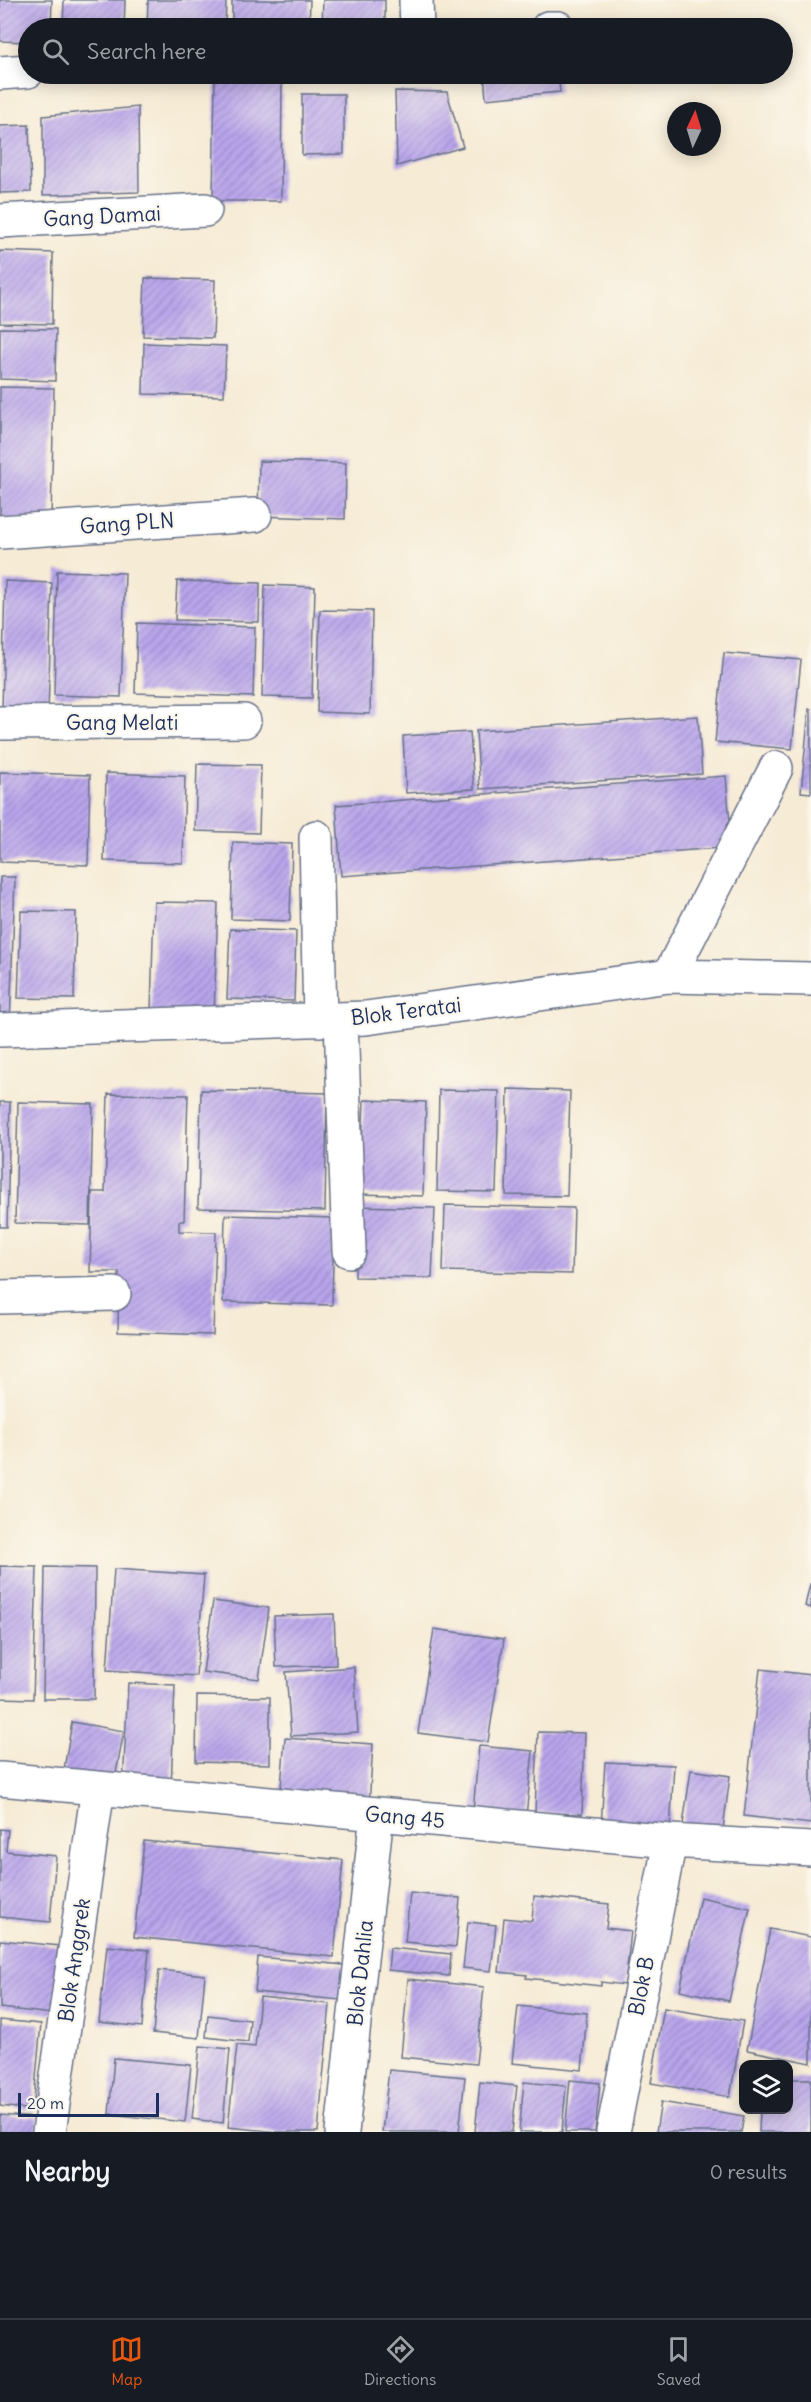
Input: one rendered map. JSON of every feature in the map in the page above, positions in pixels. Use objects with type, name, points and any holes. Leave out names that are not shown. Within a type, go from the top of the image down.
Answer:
[{"type":"street","points":[[416,0],[417,18]]},
{"type":"street","points":[[0,73],[18,72]]},
{"type":"street","name":"Gang Damai","points":[[0,221],[205,210]]},
{"type":"street","name":"Gang PLN","points":[[0,532],[255,515]]},
{"type":"street","name":"Gang Melati","points":[[0,723],[244,721]]},
{"type":"street","points":[[669,976],[776,768]]},
{"type":"street","points":[[316,837],[349,1251]]},
{"type":"street","name":"Blok Teratai","points":[[0,1030],[366,1018],[669,976],[811,979]]},
{"type":"street","points":[[0,1297],[114,1294]]},
{"type":"street","name":"Gang 45","points":[[0,1779],[670,1841],[811,1849]]},
{"type":"street","name":"Blok Anggrek","points":[[50,2132],[98,1788]]},
{"type":"street","name":"Blok Dahlia","points":[[342,2132],[377,1814]]},
{"type":"street","name":"Blok B","points":[[613,2132],[670,1841]]},
{"type":"building","points":[[0,0],[52,0],[51,18],[18,18],[18,42],[0,41]]},
{"type":"building","points":[[64,0],[125,0],[124,18],[63,18]]},
{"type":"building","points":[[148,0],[226,0],[225,18],[147,18]]},
{"type":"building","points":[[232,0],[310,0],[309,18],[232,18]]},
{"type":"building","points":[[323,0],[385,0],[385,18],[322,18]]},
{"type":"building","points":[[215,84],[282,84],[281,201],[213,201]]},
{"type":"building","points":[[485,84],[559,84],[560,92],[486,99]]},
{"type":"building","points":[[395,91],[447,92],[463,147],[397,166]]},
{"type":"building","points":[[302,94],[344,94],[344,154],[302,155]]},
{"type":"building","points":[[138,107],[139,192],[43,195],[43,116]]},
{"type":"building","points":[[29,125],[31,192],[0,193],[0,126]]},
{"type":"building","points":[[0,251],[53,253],[52,324],[0,323]]},
{"type":"building","points":[[145,278],[215,280],[213,338],[143,336]]},
{"type":"building","points":[[0,328],[56,329],[55,381],[0,379]]},
{"type":"building","points":[[144,343],[226,346],[224,396],[143,394]]},
{"type":"building","points":[[0,387],[54,388],[51,520],[0,519]]},
{"type":"building","points":[[259,461],[346,463],[345,519],[258,516]]},
{"type":"building","points":[[57,571],[125,573],[121,697],[54,695]]},
{"type":"building","points":[[5,581],[52,583],[48,713],[2,712]]},
{"type":"building","points":[[177,581],[260,583],[259,622],[175,620]]},
{"type":"building","points":[[265,585],[315,587],[312,698],[262,697]]},
{"type":"building","points":[[320,610],[372,611],[370,714],[317,712]]},
{"type":"building","points":[[137,623],[255,627],[253,697],[135,693]]},
{"type":"building","points":[[724,653],[801,660],[792,749],[715,742]]},
{"type":"building","points":[[809,709],[811,709],[811,793],[801,792]]},
{"type":"building","points":[[698,716],[702,774],[480,789],[476,731]]},
{"type":"building","points":[[470,732],[474,789],[406,793],[403,736]]},
{"type":"building","points":[[197,764],[261,765],[259,833],[195,831]]},
{"type":"building","points":[[0,772],[90,775],[88,865],[0,862]]},
{"type":"building","points":[[106,773],[185,776],[183,863],[104,861]]},
{"type":"building","points":[[726,776],[732,847],[341,876],[336,805]]},
{"type":"building","points":[[233,842],[292,844],[290,921],[231,919]]},
{"type":"building","points":[[0,877],[15,877],[10,1027],[0,1026]]},
{"type":"building","points":[[154,902],[218,903],[214,1015],[151,1012]]},
{"type":"building","points":[[21,911],[76,912],[74,999],[18,998]]},
{"type":"building","points":[[230,929],[296,931],[294,1001],[227,999]]},
{"type":"building","points":[[508,1089],[570,1091],[567,1196],[506,1195]]},
{"type":"building","points":[[201,1090],[327,1093],[325,1211],[198,1208]]},
{"type":"building","points":[[439,1090],[499,1091],[496,1192],[437,1191]]},
{"type":"building","points":[[108,1094],[188,1095],[184,1221],[179,1221],[179,1231],[216,1232],[213,1335],[118,1332],[119,1272],[90,1272],[92,1192],[105,1192]]},
{"type":"building","points":[[364,1100],[426,1102],[423,1196],[360,1194]]},
{"type":"building","points":[[0,1102],[10,1102],[7,1227],[0,1227]]},
{"type":"building","points":[[18,1102],[93,1104],[90,1225],[15,1223]]},
{"type":"building","points":[[445,1205],[574,1208],[572,1274],[443,1271]]},
{"type":"building","points":[[356,1206],[435,1208],[432,1278],[355,1277]]},
{"type":"building","points":[[225,1215],[334,1218],[332,1305],[223,1302]]},
{"type":"building","points":[[0,1566],[37,1567],[33,1699],[0,1698]]},
{"type":"building","points":[[45,1567],[95,1568],[94,1699],[43,1699]]},
{"type":"building","points":[[114,1569],[204,1575],[196,1676],[107,1670]]},
{"type":"building","points":[[811,1584],[811,1608],[805,1606]]},
{"type":"building","points":[[213,1601],[269,1608],[259,1679],[203,1672]]},
{"type":"building","points":[[334,1614],[336,1665],[276,1667],[274,1616]]},
{"type":"building","points":[[434,1629],[504,1639],[488,1742],[418,1733]]},
{"type":"building","points":[[354,1667],[358,1732],[291,1736],[286,1672]]},
{"type":"building","points":[[760,1669],[811,1675],[811,1824],[744,1816]]},
{"type":"building","points":[[128,1683],[175,1685],[171,1789],[123,1786]]},
{"type":"building","points":[[197,1696],[270,1697],[270,1764],[196,1762]]},
{"type":"building","points":[[72,1722],[124,1731],[114,1784],[63,1775]]},
{"type":"building","points":[[538,1732],[585,1733],[582,1814],[535,1813]]},
{"type":"building","points":[[285,1738],[373,1744],[369,1806],[280,1799]]},
{"type":"building","points":[[479,1746],[533,1751],[526,1816],[473,1811]]},
{"type":"building","points":[[605,1762],[674,1765],[670,1831],[601,1827]]},
{"type":"building","points":[[691,1770],[730,1776],[722,1837],[682,1831]]},
{"type":"building","points":[[0,1829],[8,1830],[6,1851],[56,1856],[50,1922],[0,1917]]},
{"type":"building","points":[[144,1841],[343,1860],[334,1957],[134,1937]]},
{"type":"building","points":[[410,1893],[460,1898],[456,1947],[405,1942]]},
{"type":"building","points":[[534,1896],[609,1904],[606,1928],[631,1931],[625,1985],[601,1982],[601,1986],[526,1978],[527,1975],[499,1972],[504,1918],[532,1921]]},
{"type":"building","points":[[700,1897],[750,1908],[729,2001],[680,1990]]},
{"type":"building","points":[[468,1922],[496,1925],[491,1971],[463,1968]]},
{"type":"building","points":[[770,1929],[811,1937],[811,2063],[747,2050]]},
{"type":"building","points":[[0,1940],[60,1946],[53,2014],[0,2008]]},
{"type":"building","points":[[107,1946],[149,1950],[142,2027],[99,2022]]},
{"type":"building","points":[[390,1948],[451,1954],[449,1976],[388,1970]]},
{"type":"building","points":[[258,1957],[344,1965],[341,2000],[255,1992]]},
{"type":"building","points":[[159,1970],[205,1975],[199,2038],[153,2033]]},
{"type":"building","points":[[408,1979],[484,1987],[476,2064],[401,2057]]},
{"type":"building","points":[[260,1997],[330,2004],[318,2132],[279,2132],[228,2127],[237,2045],[255,2047]]},
{"type":"building","points":[[518,2006],[587,2013],[582,2070],[512,2063]]},
{"type":"building","points":[[664,2008],[743,2021],[730,2097],[651,2083]]},
{"type":"building","points":[[208,2015],[250,2020],[248,2042],[206,2037]]},
{"type":"building","points":[[0,2020],[41,2024],[33,2110],[0,2106]]},
{"type":"building","points":[[200,2046],[230,2049],[223,2123],[192,2119]]},
{"type":"building","points":[[114,2058],[191,2065],[185,2122],[109,2114]]},
{"type":"building","points":[[389,2070],[465,2077],[459,2132],[382,2132]]},
{"type":"building","points":[[793,2079],[811,2079],[811,2132],[759,2132],[760,2114],[793,2114]]},
{"type":"building","points":[[570,2080],[600,2083],[595,2132],[565,2132]]},
{"type":"building","points":[[480,2082],[517,2086],[512,2132],[475,2132]]},
{"type":"building","points":[[524,2082],[566,2086],[562,2132],[519,2132]]},
{"type":"building","points":[[661,2102],[744,2116],[741,2132],[656,2132]]},
{"type":"building","points":[[0,2115],[38,2118],[36,2132],[0,2132]]}]
